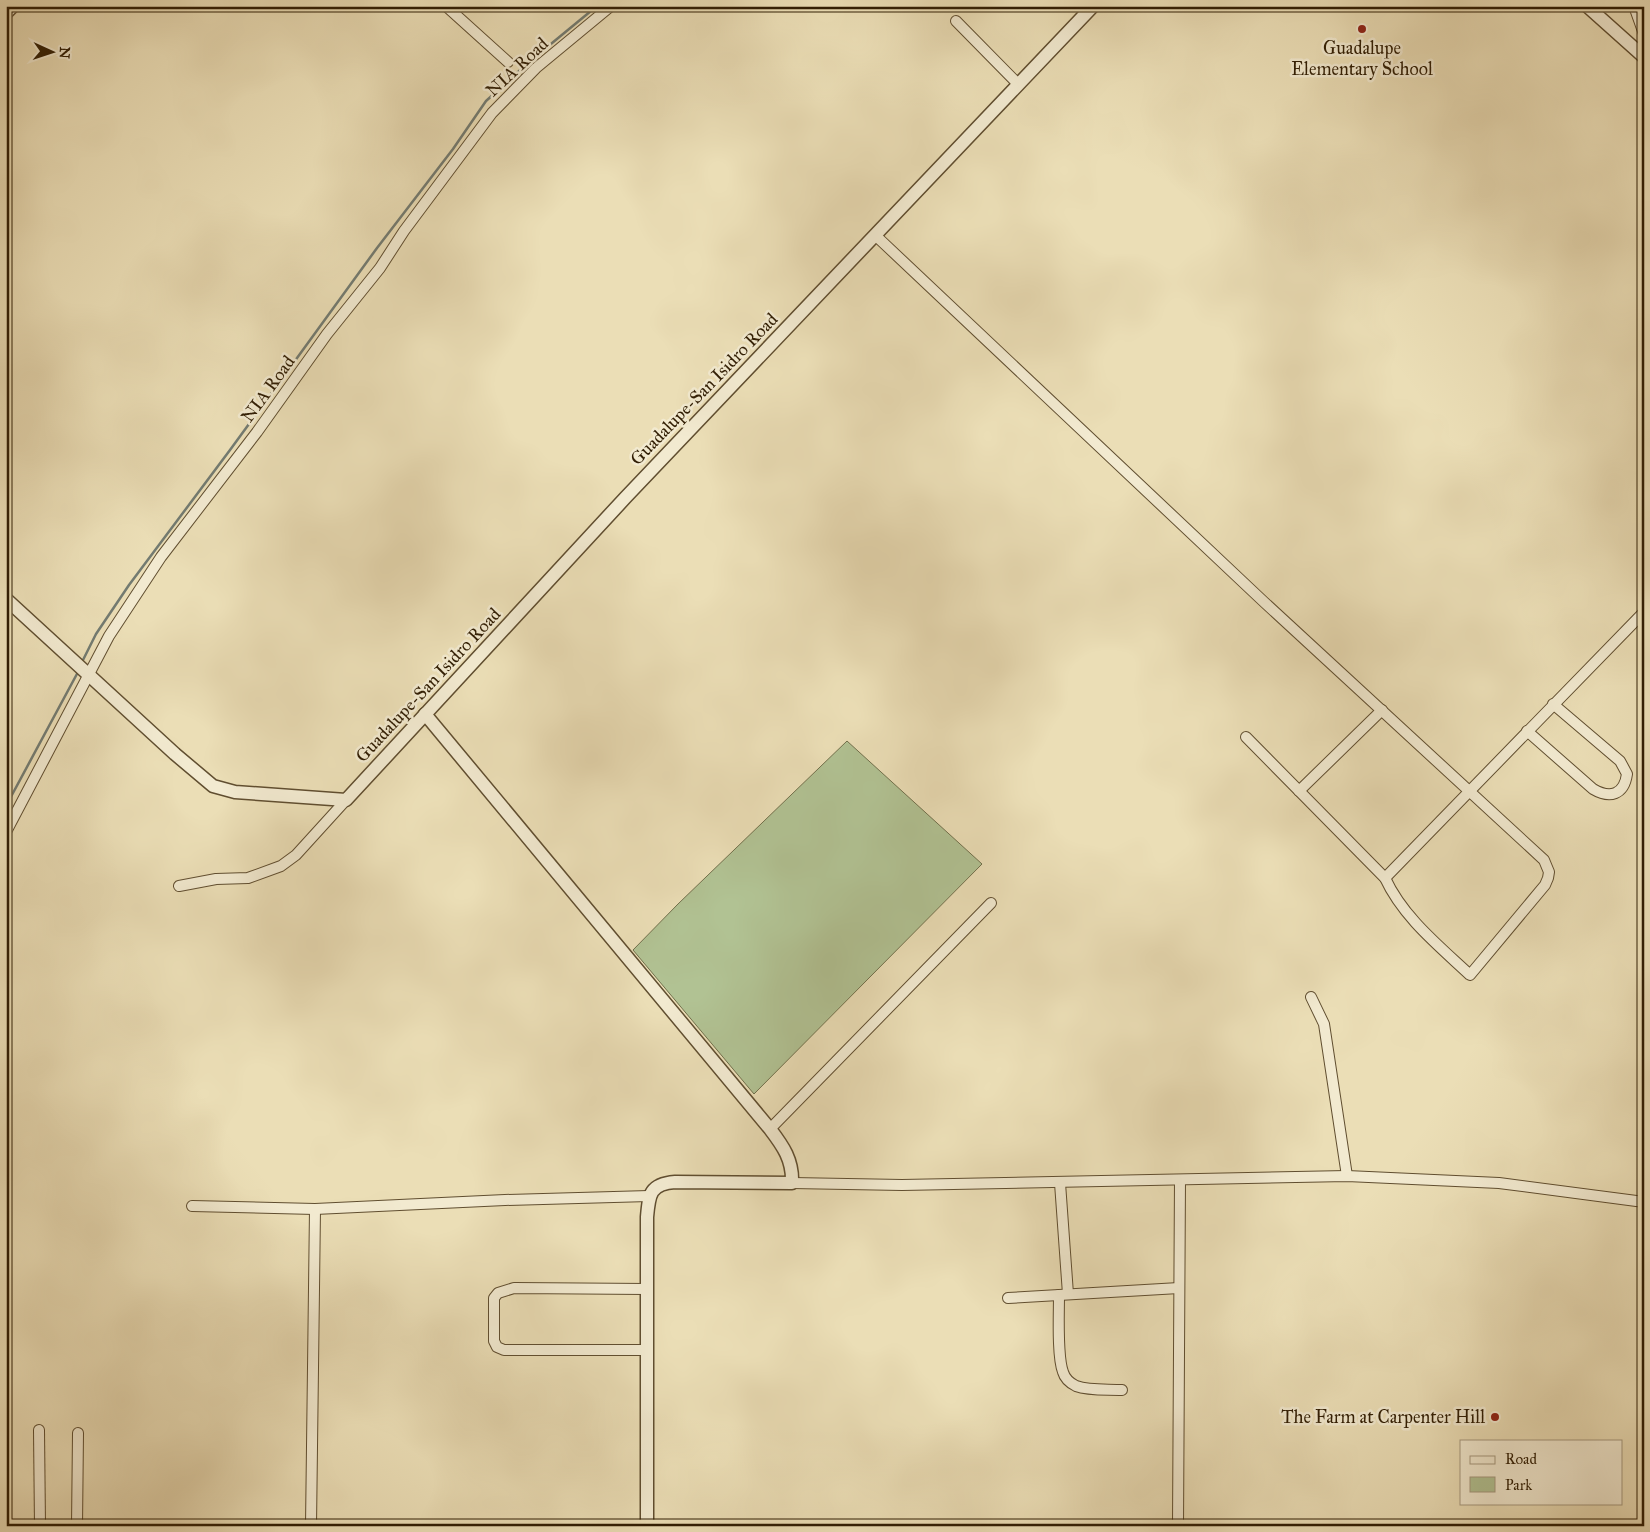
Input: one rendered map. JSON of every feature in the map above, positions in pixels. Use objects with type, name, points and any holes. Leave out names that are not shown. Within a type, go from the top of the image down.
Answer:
[{"type":"street","points":[[6,14],[13,6]]},
{"type":"street","points":[[446,6],[508,62]]},
{"type":"street","name":"NIA Road","points":[[6,832],[90,676],[109,636],[160,557],[257,432],[327,334],[380,268],[404,231],[492,113],[536,68],[611,6]]},
{"type":"street","name":"Guadalupe-San Isidro Road","points":[[346,800],[625,498],[1092,6]]},
{"type":"street","points":[[1587,6],[1644,57]]},
{"type":"street","points":[[1634,6],[1644,34]]},
{"type":"street","points":[[956,21],[1018,84]]},
{"type":"street","points":[[874,235],[1222,564],[1544,860],[1549,872],[1545,885],[1470,974],[1426,934],[1404,910],[1385,878],[1246,737]]},
{"type":"street","points":[[6,599],[175,754],[214,786],[235,792],[346,800]]},
{"type":"street","points":[[1385,878],[1527,730],[1644,612]]},
{"type":"street","points":[[1527,730],[1593,789],[1608,795],[1615,794],[1622,788],[1627,774],[1620,761],[1553,704]]},
{"type":"street","points":[[1299,791],[1382,710]]},
{"type":"street","points":[[426,714],[770,1129],[784,1147],[789,1158],[792,1183]]},
{"type":"street","points":[[179,886],[210,880],[248,878],[281,866],[296,855],[346,800]]},
{"type":"street","points":[[770,1129],[991,903]]},
{"type":"street","points":[[1311,997],[1324,1024],[1347,1176]]},
{"type":"street","points":[[647,1526],[647,1217],[649,1196],[657,1186],[664,1183],[902,1185],[1347,1176],[1499,1183],[1644,1202]]},
{"type":"street","points":[[1178,1526],[1180,1180]]},
{"type":"street","points":[[1060,1182],[1063,1295],[1061,1360],[1063,1372],[1068,1381],[1077,1386],[1122,1390]]},
{"type":"street","points":[[192,1206],[315,1209],[505,1200],[649,1196]]},
{"type":"street","points":[[311,1526],[315,1209]]},
{"type":"street","points":[[647,1289],[514,1288],[498,1293],[494,1298],[494,1341],[497,1347],[504,1350],[647,1350]]},
{"type":"street","points":[[1008,1298],[1179,1288]]},
{"type":"street","points":[[39,1430],[40,1526]]},
{"type":"street","points":[[78,1433],[78,1526]]},
{"type":"green space","points":[[847,741],[982,864],[754,1094],[633,950]]},
{"type":"waterway","points":[[83,660],[96,634],[129,585],[377,248],[453,149],[486,101],[529,62],[597,6]]},
{"type":"waterway","points":[[1640,6],[1644,17]]},
{"type":"waterway","points":[[6,806],[78,672]]},
{"type":"place","name":"Guadalupe Elementary School","points":[[1362,29]]},
{"type":"place","name":"The Farm at Carpenter Hill","points":[[1495,1417]]}]
